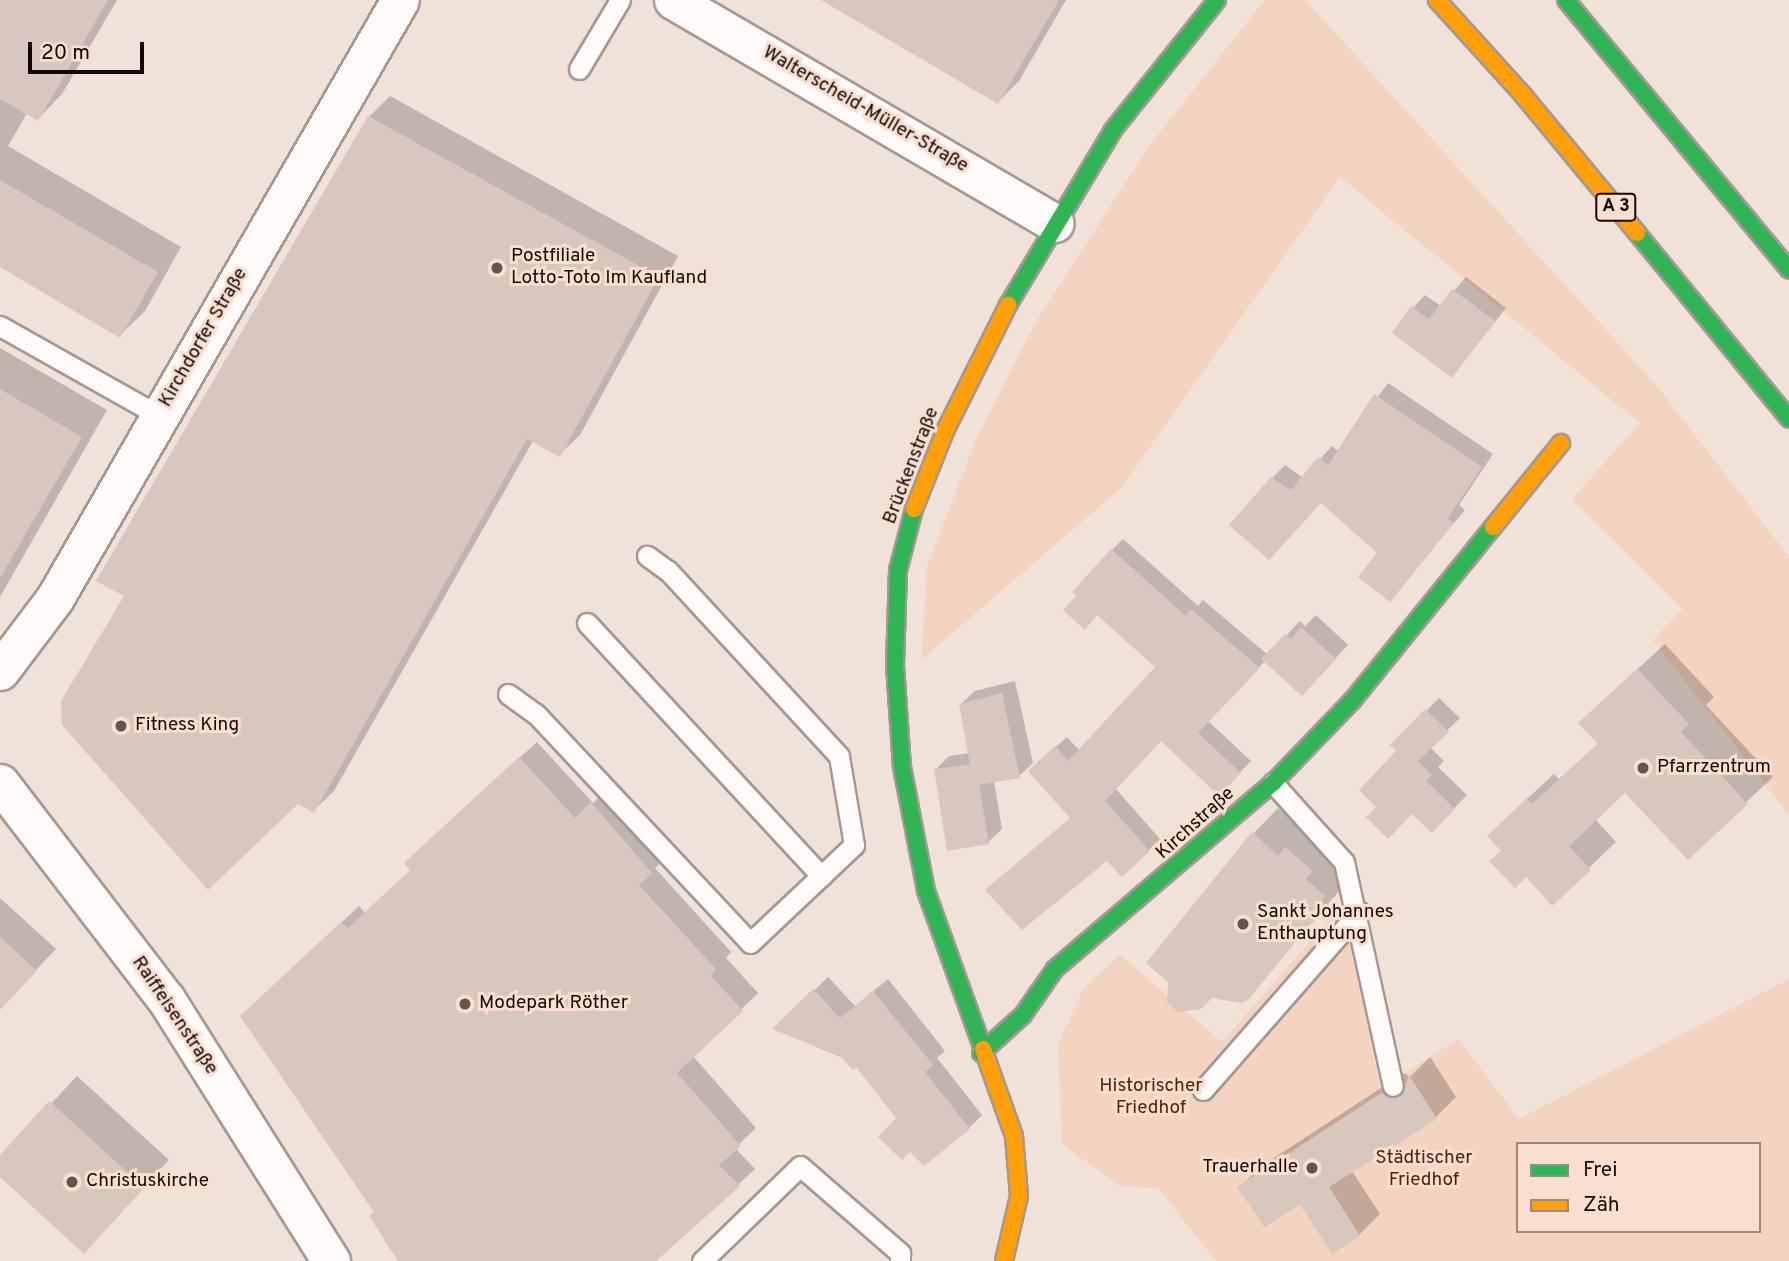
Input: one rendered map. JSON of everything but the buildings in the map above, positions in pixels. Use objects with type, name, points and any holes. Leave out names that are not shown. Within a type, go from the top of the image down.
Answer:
[{"type":"main road","name":"Brückenstraße","points":[[981,1054],[926,891],[902,768],[895,665],[898,570],[915,503],[946,429],[1055,223],[1113,130],[1217,0]]},
{"type":"main road","name":"A 3","points":[[1437,0],[1523,95],[1789,419]]},
{"type":"main road","points":[[1566,0],[1789,270]]},
{"type":"main road","name":"Kirchstraße","points":[[981,1054],[1023,1015],[1055,969],[1150,893],[1273,783],[1352,701],[1561,443]]},
{"type":"main road","points":[[981,1054],[1014,1136],[1019,1196],[1004,1261]]},
{"type":"street","name":"Kirchdorfer Straße","points":[[0,671],[55,598],[400,0]]},
{"type":"street","name":"Walterscheid-Müller-Straße","points":[[673,0],[1055,223]]},
{"type":"street","name":"Raiffeisenstraße","points":[[0,783],[166,999],[331,1261]]},
{"type":"lane","points":[[579,69],[620,0]]},
{"type":"lane","points":[[0,326],[160,416]]},
{"type":"lane","points":[[508,694],[536,714],[750,943],[854,845],[839,756],[668,571],[648,556]]},
{"type":"lane","points":[[587,623],[821,876]]},
{"type":"lane","points":[[1273,783],[1345,862],[1359,912],[1381,1045],[1393,1086]]},
{"type":"lane","points":[[1203,1090],[1359,912]]},
{"type":"lane","points":[[702,1261],[800,1166],[900,1253],[900,1261]]},
{"type":"green space","points":[[1265,0],[1305,0],[1656,385],[1789,557],[1789,815],[1653,640],[1683,609],[1572,499],[1640,423],[1340,177],[1121,488],[921,660],[927,567],[975,442],[1034,325],[1149,146]]},
{"type":"green space","name":"Städtischer Friedhof","points":[[1345,902],[1380,1089],[1458,1039],[1519,1119],[1789,979],[1789,1261],[1216,1261],[1158,1188],[1120,1186],[1062,1144],[1058,1045],[1083,989],[1120,955],[1222,1042]]},
{"type":"traffic: fast","points":[[1008,305],[1113,130],[1217,0]]},
{"type":"traffic: fast","points":[[1566,0],[1789,270]]},
{"type":"traffic: fast","points":[[1637,233],[1789,419]]},
{"type":"traffic: fast","points":[[914,509],[898,570],[895,665],[902,767],[926,891],[983,1049]]},
{"type":"traffic: fast","points":[[981,1053],[1023,1015],[1055,969],[1273,783],[1352,701],[1493,527]]},
{"type":"traffic: slow","points":[[1437,0],[1523,95],[1637,233]]},
{"type":"traffic: slow","points":[[914,509],[946,429],[1008,305]]},
{"type":"traffic: slow","points":[[1493,527],[1561,443]]},
{"type":"traffic: slow","points":[[983,1049],[1014,1136],[1019,1196],[1004,1261]]},
{"type":"place","name":"Postfiliale Lotto-Toto Im Kaufland","points":[[497,268]]},
{"type":"place","name":"Fitness King","points":[[121,726]]},
{"type":"place","name":"Pfarrzentrum","points":[[1643,768]]},
{"type":"place","name":"Sankt Johannes Enthauptung","points":[[1243,924]]},
{"type":"place","name":"Modepark Röther","points":[[465,1004]]},
{"type":"place","name":"Trauerhalle","points":[[1312,1168]]},
{"type":"place","name":"Christuskirche","points":[[72,1182]]},
{"type":"park label","name":"Historischer Friedhof","points":[[1151,1098]]}]
